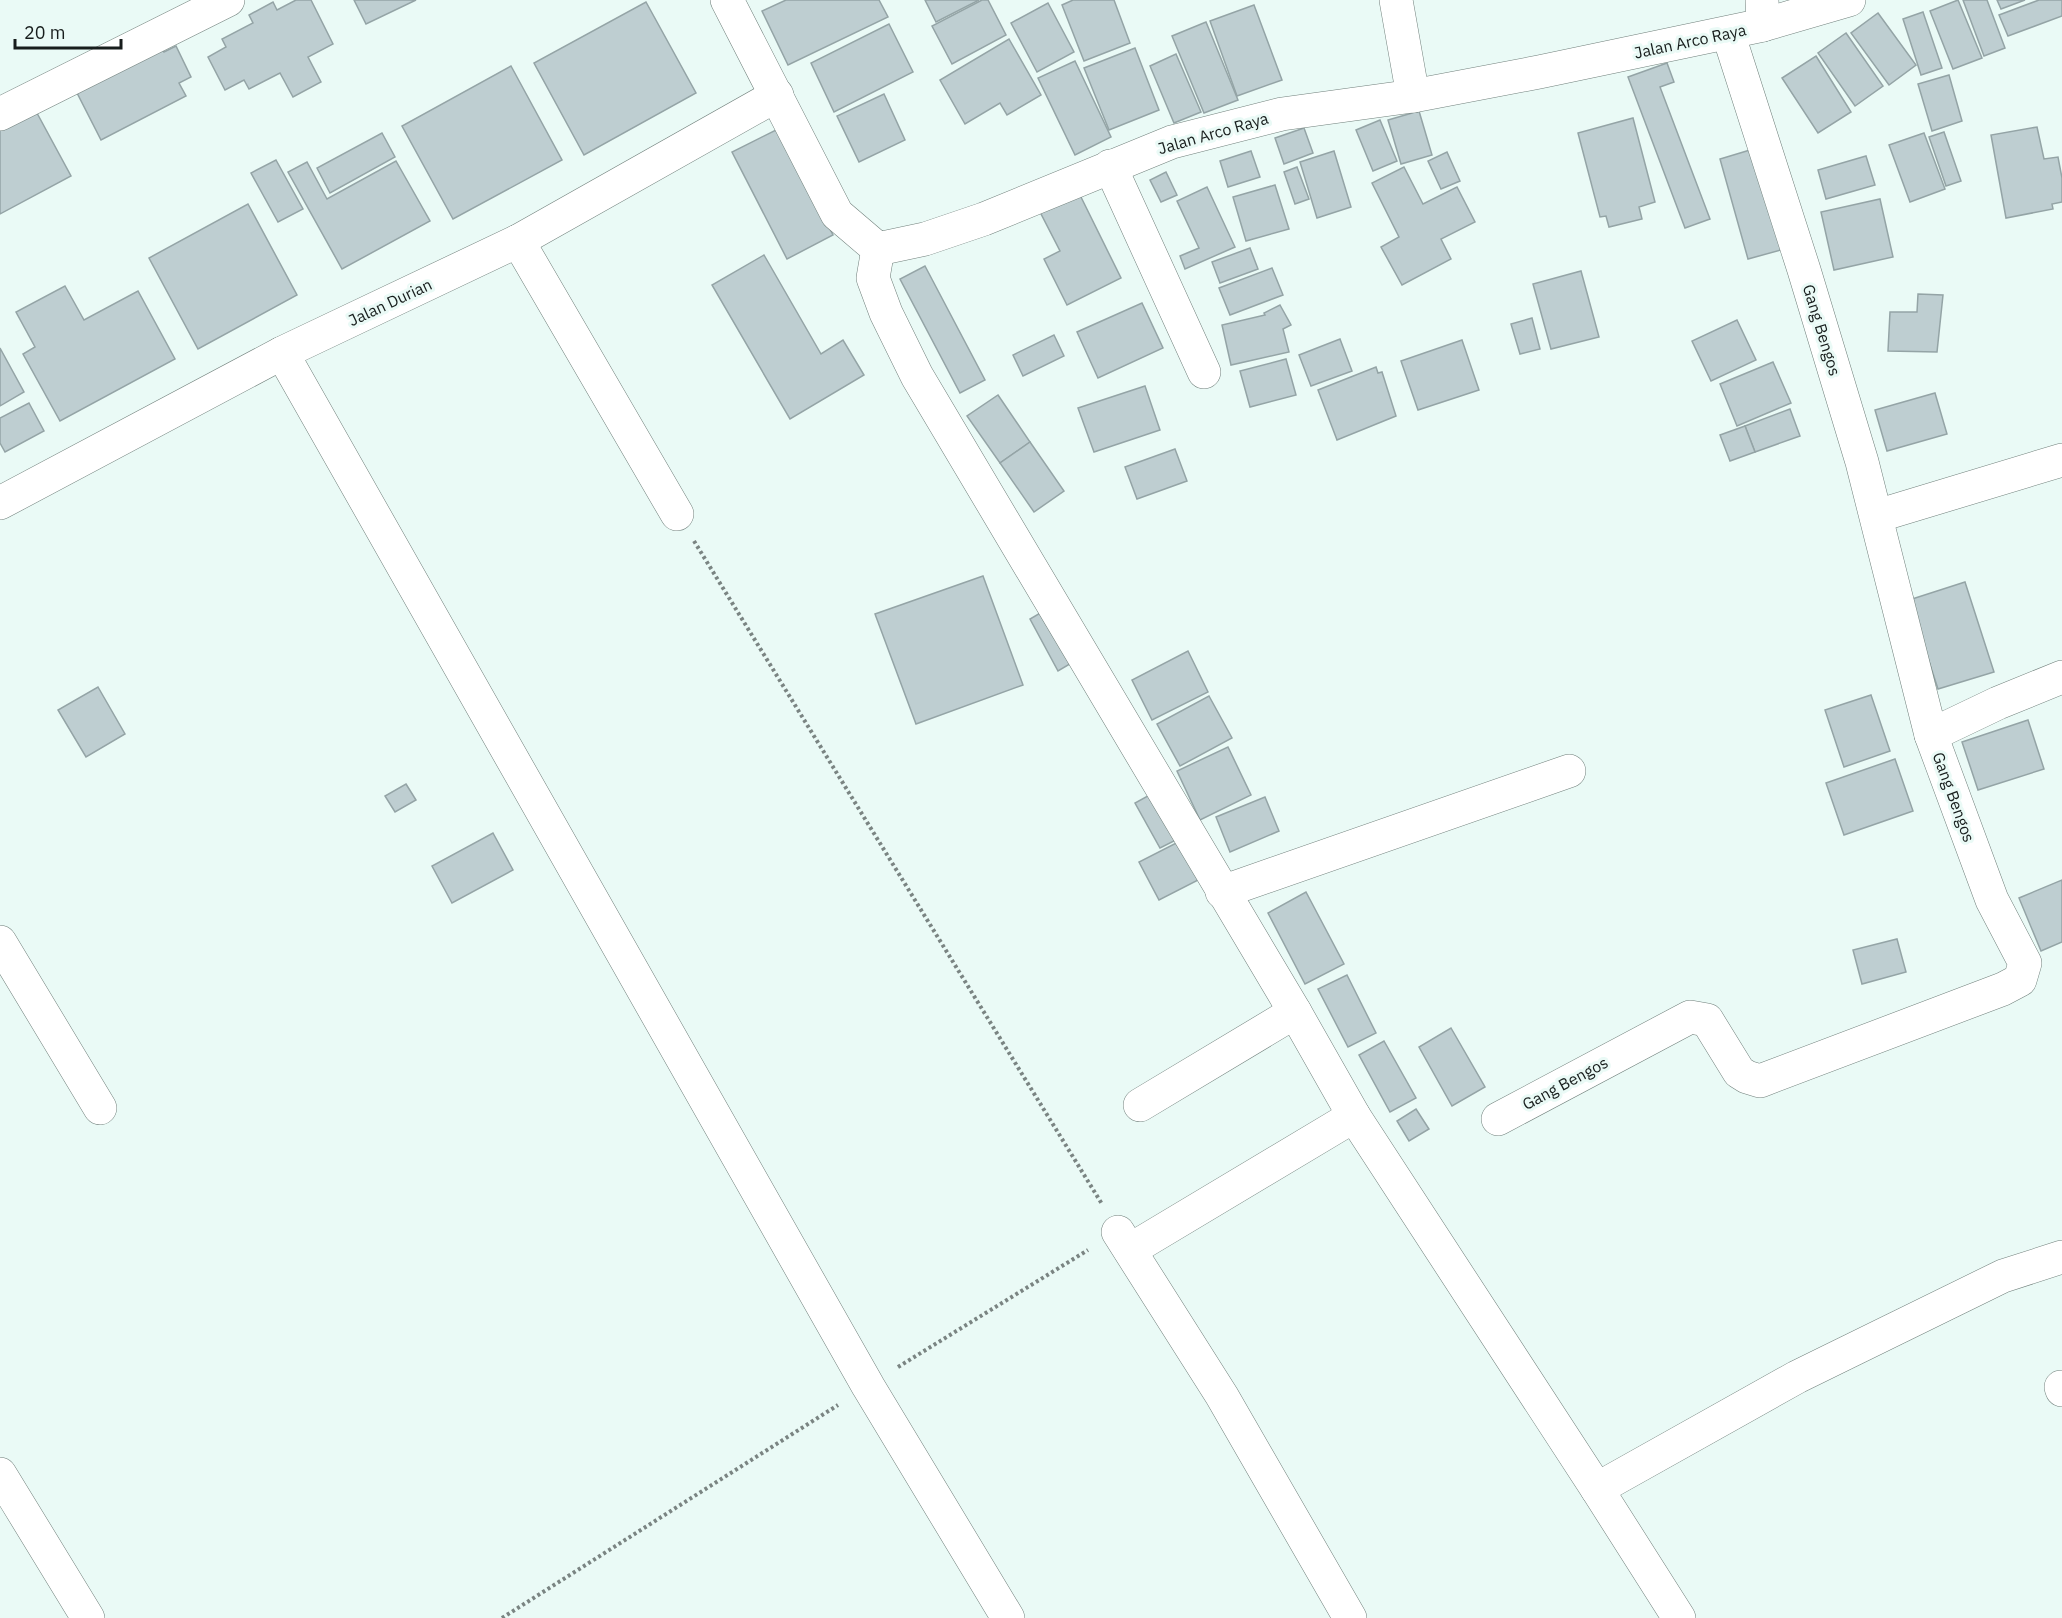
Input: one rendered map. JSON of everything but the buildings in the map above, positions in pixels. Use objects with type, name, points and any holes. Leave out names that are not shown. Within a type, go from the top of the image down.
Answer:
[{"type":"street","points":[[0,114],[228,0]]},
{"type":"street","points":[[727,0],[837,214],[878,249],[873,278],[886,313],[917,376],[1295,1012],[1354,1116],[1679,1618]]},
{"type":"street","points":[[1396,0],[1413,96]]},
{"type":"street","name":"Jalan Arco Raya","points":[[878,249],[925,239],[984,219],[1172,142],[1282,114],[1413,96],[1728,33],[1762,13],[1849,0]]},
{"type":"street","name":"Gang Bengos","points":[[1498,1119],[1690,1017],[1707,1020],[1739,1072],[1760,1082],[2003,989],[2020,980],[2025,963],[1992,900],[1931,735],[1877,516],[1804,270],[1728,33]]},
{"type":"street","name":"Jalan Durian","points":[[0,503],[282,353],[518,241],[777,94]]},
{"type":"street","points":[[1110,166],[1204,372]]},
{"type":"street","points":[[518,241],[677,514]]},
{"type":"street","points":[[282,353],[868,1386],[1008,1618]]},
{"type":"street","points":[[1877,516],[2062,460]]},
{"type":"street","points":[[1931,735],[1998,703],[2062,677]]},
{"type":"street","points":[[1222,892],[1569,771]]},
{"type":"street","points":[[0,942],[100,1108]]},
{"type":"street","points":[[1140,1104],[1295,1012]]},
{"type":"street","points":[[1350,1618],[1222,1396],[1124,1241],[1354,1116]]},
{"type":"street","points":[[1597,1489],[1807,1372],[2003,1276],[2062,1257]]},
{"type":"street","points":[[0,1474],[88,1618]]},
{"type":"path","points":[[502,1618],[868,1386],[1124,1241],[677,514]]}]
